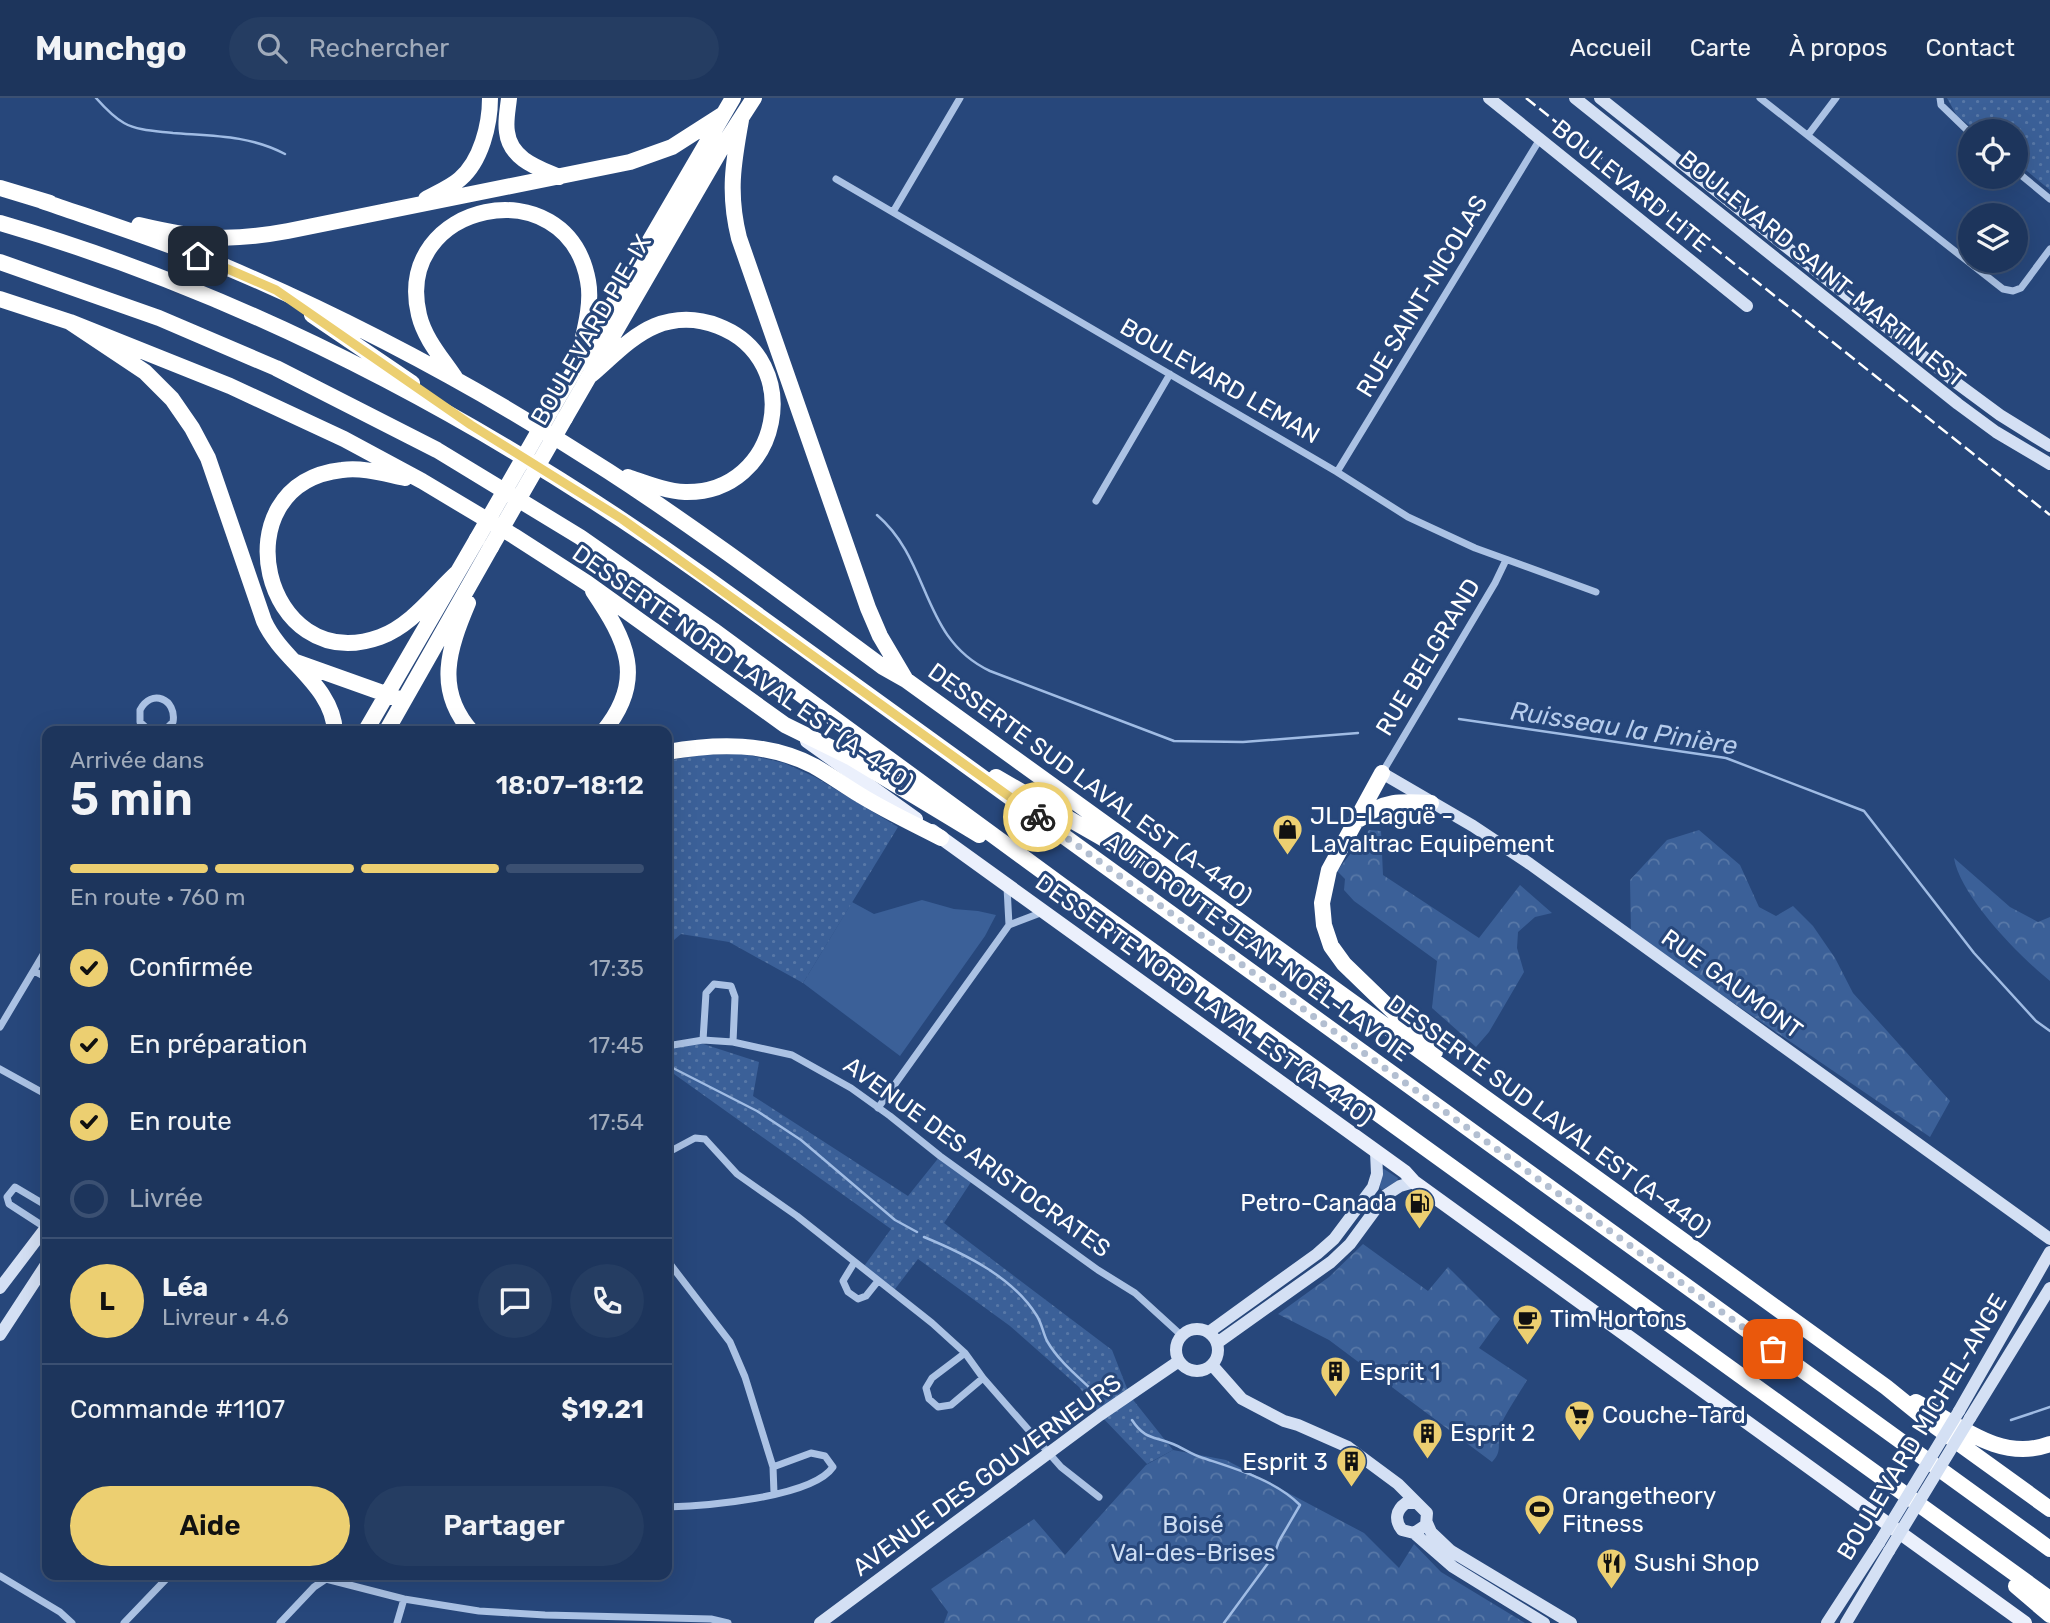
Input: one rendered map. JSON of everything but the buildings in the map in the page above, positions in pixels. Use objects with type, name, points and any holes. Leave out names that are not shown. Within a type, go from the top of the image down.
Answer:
[{"type":"highway","points":[[412,206],[456,183],[470,169],[482,141],[490,98]]},
{"type":"highway","points":[[509,98],[507,132],[514,150],[529,163],[559,177]]},
{"type":"highway","name":"BOULEVARD PIE-IX","points":[[389,726],[558,414],[577,365],[733,98]]},
{"type":"highway","name":"BOULEVARD PIE-IX","points":[[558,414],[591,374],[754,98]]},
{"type":"highway","points":[[0,188],[42,201],[167,231],[215,239],[239,239],[559,177],[656,154],[722,115]]},
{"type":"highway","points":[[741,120],[731,184],[738,238],[868,608],[880,636],[906,680]]},
{"type":"highway","name":"DESSERTE SUD LAVAL EST (A-440)","points":[[42,201],[213,261],[361,330],[458,382],[607,470],[715,544],[883,667],[906,680],[1886,1387],[1962,1447],[2050,1509]]},
{"type":"highway","points":[[458,382],[424,330],[418,309],[419,277],[426,256],[444,232],[466,217],[487,210],[508,208],[537,216],[559,231],[578,252],[586,272],[589,295],[577,365]]},
{"type":"highway","name":"AUTOROUTE JEAN-NOËL-LAVOIE","points":[[0,223],[112,259],[248,313],[353,362],[471,425],[573,486],[652,539],[2050,1549]]},
{"type":"highway","points":[[0,262],[212,340],[361,410],[543,513],[636,575],[2050,1599]]},
{"type":"highway","points":[[276,290],[471,425]]},
{"type":"highway","points":[[0,299],[70,322],[145,372],[166,392],[186,418],[212,468],[261,616],[277,644],[330,706],[334,726]]},
{"type":"highway","points":[[591,374],[649,329],[665,323],[690,320],[720,326],[746,343],[759,359],[772,390],[773,418],[766,441],[748,467],[724,484],[710,489],[681,492],[607,470]]},
{"type":"highway","name":"DESSERTE NORD LAVAL EST (A-440)","points":[[70,322],[230,386],[344,439],[422,481],[587,583],[785,725]]},
{"type":"highway","points":[[422,481],[352,469],[326,473],[303,484],[282,505],[270,530],[266,553],[272,585],[281,604],[304,627],[333,640],[358,642],[379,637],[405,624],[458,572]]},
{"type":"highway","points":[[468,726],[455,705],[449,684],[448,665],[485,547]]},
{"type":"highway","name":"BOULEVARD PIE-IX","points":[[369,726],[458,572],[485,547]]},
{"type":"highway","points":[[587,583],[619,631],[627,658],[627,681],[622,701],[607,726]]},
{"type":"highway","points":[[294,662],[403,701]]},
{"type":"highway","points":[[785,725],[850,757],[1061,885]]},
{"type":"highway","points":[[932,741],[1054,809],[1089,832],[1196,889]]},
{"type":"highway","points":[[672,751],[735,745],[780,753],[815,766],[862,796],[941,838]]},
{"type":"highway","points":[[1382,773],[1358,821],[1332,863],[1324,886],[1322,910],[1329,940],[1339,959],[1351,972],[1466,1084]]},
{"type":"highway","points":[[1358,821],[1374,808],[1388,803],[1431,803]]},
{"type":"highway","points":[[1886,1387],[1997,1446],[2029,1449],[2050,1444]]},
{"type":"highway","points":[[1903,1493],[2050,1615]]},
{"type":"main road","name":"DESSERTE NORD LAVAL EST (A-440)","points":[[785,725],[2021,1621]]},
{"type":"street","points":[[893,212],[960,98]]},
{"type":"street","name":"BOULEVARD LITE","points":[[1489,98],[1746,306]]},
{"type":"street","name":"BOULEVARD SAINT-MARTIN EST","points":[[1575,98],[1958,404],[1996,432],[2050,464]]},
{"type":"street","name":"BOULEVARD SAINT-MARTIN EST","points":[[1600,98],[1958,384],[2022,430],[2050,446]]},
{"type":"street","points":[[1760,98],[2003,289],[2013,291],[2021,288],[2050,249]]},
{"type":"street","points":[[1808,135],[1836,98]]},
{"type":"street","points":[[1940,98],[1941,105],[1958,121]]},
{"type":"street","name":"RUE SAINT-NICOLAS","points":[[1337,472],[1540,139]]},
{"type":"street","name":"BOULEVARD LEMAN","points":[[836,179],[1337,472],[1408,517],[1506,560],[1596,592]]},
{"type":"street","points":[[2028,181],[2050,199]]},
{"type":"street","points":[[1096,501],[1170,374]]},
{"type":"street","name":"RUE BELGRAND","points":[[1382,773],[1506,560]]},
{"type":"street","points":[[144,726],[140,722],[140,710],[147,700],[158,697],[168,702],[174,711],[173,722],[169,726]]},
{"type":"street","name":"RUE GAUMONT","points":[[1382,773],[1482,832],[1530,864],[2050,1239]]},
{"type":"street","points":[[1007,885],[1009,925]]},
{"type":"street","points":[[878,1108],[1009,925],[1044,912]]},
{"type":"street","points":[[0,1027],[42,957]]},
{"type":"street","points":[[34,971],[42,975]]},
{"type":"street","points":[[704,1040],[706,993],[714,984],[725,984],[731,986],[735,997],[733,1042]]},
{"type":"street","name":"AVENUE DES ARISTOCRATES","points":[[672,1044],[704,1040],[733,1042],[792,1055],[851,1088],[954,1166],[1135,1293],[1181,1335]]},
{"type":"street","points":[[0,1069],[42,1092]]},
{"type":"street","points":[[672,1150],[695,1138],[705,1139],[737,1174],[797,1216],[932,1323],[965,1353],[983,1378],[1061,1467],[1099,1497]]},
{"type":"street","points":[[1213,1337],[1334,1239],[1373,1187],[1377,1174],[1376,1152]]},
{"type":"street","points":[[1213,1337],[1331,1262],[1350,1244],[1386,1195],[1400,1186],[1414,1182]]},
{"type":"street","points":[[42,1203],[15,1187],[7,1197],[9,1204],[42,1224]]},
{"type":"street","points":[[0,1288],[42,1233]]},
{"type":"street","name":"BOULEVARD MICHEL-ANGE","points":[[1846,1623],[1884,1547],[1964,1414],[2050,1252]]},
{"type":"street","points":[[854,1263],[842,1281],[858,1299],[866,1296],[878,1281]]},
{"type":"street","points":[[672,1267],[730,1342],[745,1377],[773,1466],[774,1493]]},
{"type":"street","points":[[0,1335],[42,1271]]},
{"type":"street","name":"BOULEVARD MICHEL-ANGE","points":[[1964,1414],[2050,1290]]},
{"type":"street","points":[[1195,1328],[1213,1337],[1218,1355],[1212,1365],[1195,1371],[1186,1368],[1179,1361],[1176,1349],[1181,1335],[1195,1328]]},
{"type":"street","points":[[965,1353],[932,1378],[926,1388],[929,1399],[938,1407],[951,1405],[983,1378]]},
{"type":"street","name":"AVENUE DES GOUVERNEURS","points":[[820,1623],[1100,1415],[1179,1361]]},
{"type":"street","points":[[1212,1365],[1242,1399],[1283,1421],[1348,1447],[1369,1461],[1426,1510],[1430,1532],[1451,1551],[1571,1623]]},
{"type":"street","points":[[672,1507],[723,1504],[815,1483],[828,1475],[833,1467],[825,1455],[811,1453],[773,1466]]},
{"type":"street","points":[[1388,1479],[1398,1510],[1397,1521],[1400,1528],[1414,1533],[1421,1531],[1427,1522]]},
{"type":"street","points":[[1398,1510],[1406,1503],[1417,1503]]},
{"type":"street","points":[[1414,1533],[1453,1567],[1544,1623]]},
{"type":"street","name":"BOULEVARD MICHEL-ANGE","points":[[1827,1623],[1884,1547]]},
{"type":"street","points":[[0,1576],[60,1612],[72,1623]]},
{"type":"street","points":[[124,1623],[165,1580]]},
{"type":"street","points":[[280,1623],[314,1587],[324,1580]]},
{"type":"street","points":[[330,1580],[404,1599],[479,1611],[711,1619],[728,1623]]},
{"type":"street","points":[[397,1623],[404,1599]]},
{"type":"green space","points":[[1947,98],[2050,98],[2050,190],[2028,172],[2028,119],[1961,119]]},
{"type":"green space","points":[[744,754],[784,763],[815,777],[898,827],[803,983],[729,942],[681,934],[672,942],[672,760],[700,755]]},
{"type":"green space","points":[[1369,830],[1381,831],[1383,875],[1479,938],[1520,885],[1552,913],[1535,917],[1518,932],[1517,948],[1524,972],[1489,1032],[1476,1047],[1432,1008],[1437,961],[1354,901],[1344,890],[1345,879],[1337,871]]},
{"type":"green space","points":[[1699,830],[1740,865],[1759,907],[1776,916],[1793,906],[1813,926],[1835,958],[1853,993],[1950,1101],[1930,1137],[1631,933],[1630,880],[1667,840]]},
{"type":"green space","points":[[1954,858],[2010,907],[2038,922],[2050,917],[2050,981],[1993,925],[1967,890]]},
{"type":"green space","points":[[922,900],[954,909],[996,915],[985,936],[900,1056],[803,983],[852,902],[874,914]]},
{"type":"green space","points":[[694,1041],[759,1062],[753,1096],[908,1196],[940,1156],[973,1179],[944,1223],[1112,1350],[1130,1396],[1173,1450],[1147,1464],[1100,1415],[1079,1387],[1010,1326],[918,1259],[892,1293],[862,1269],[891,1229],[672,1073],[672,1045]]},
{"type":"green space","points":[[1384,1169],[1398,1178],[1382,1190],[1381,1170]]},
{"type":"green space","points":[[1363,1244],[1428,1291],[1448,1267],[1500,1319],[1479,1348],[1527,1380],[1501,1425],[1499,1450],[1492,1462],[1329,1340],[1278,1314],[1329,1277]]},
{"type":"green space","name":"Boisé Val-des-Brises","points":[[1173,1450],[1226,1460],[1364,1533],[1399,1568],[1414,1544],[1441,1572],[1525,1623],[944,1623],[948,1612],[931,1589],[1034,1519],[1065,1555],[1146,1465]]},
{"type":"waterway","name":"Ruisseau la Pinière","points":[[96,98],[116,118],[135,128],[244,140],[285,154]]},
{"type":"waterway","name":"Ruisseau la Pinière","points":[[877,515],[895,534],[908,555],[938,620],[951,639],[967,657],[990,671],[1174,741],[1243,742],[1358,733]]},
{"type":"waterway","name":"Ruisseau la Pinière","points":[[1459,719],[1726,758],[1864,811],[1974,953],[2036,1021],[2050,1031]]},
{"type":"waterway","points":[[672,1068],[757,1111],[801,1140],[895,1220],[917,1232]]},
{"type":"waterway","points":[[924,1237],[956,1251],[1002,1278],[1027,1302],[1037,1316],[1051,1348],[1062,1361],[1091,1389],[1095,1388],[1108,1395]]},
{"type":"waterway","points":[[2011,1420],[2050,1407]]},
{"type":"waterway","points":[[1132,1420],[1146,1434],[1199,1457],[1254,1476],[1279,1489],[1300,1505],[1274,1555],[1224,1623]]},
{"type":"railway","points":[[1526,98],[2050,515]]},
{"type":"way so far","points":[[1038,817],[1773,1349]]},
{"type":"place","name":"JLD-Laguë - Lavaltrac Equipement","points":[[1287,857]]},
{"type":"place","name":"Petro-Canada","points":[[1420,1230]]},
{"type":"place","name":"Tim Hortons","points":[[1527,1346]]},
{"type":"place","name":"Esprit 1","points":[[1336,1399]]},
{"type":"place","name":"Couche-Tard","points":[[1579,1442]]},
{"type":"place","name":"Esprit 2","points":[[1427,1460]]},
{"type":"place","name":"Esprit 3","points":[[1351,1489]]},
{"type":"place","name":"Orangetheory Fitness","points":[[1539,1537]]},
{"type":"place","name":"Sushi Shop","points":[[1611,1590]]},
{"type":"route","points":[[198,256],[276,290],[471,425],[573,486],[708,579],[1038,817]]}]
